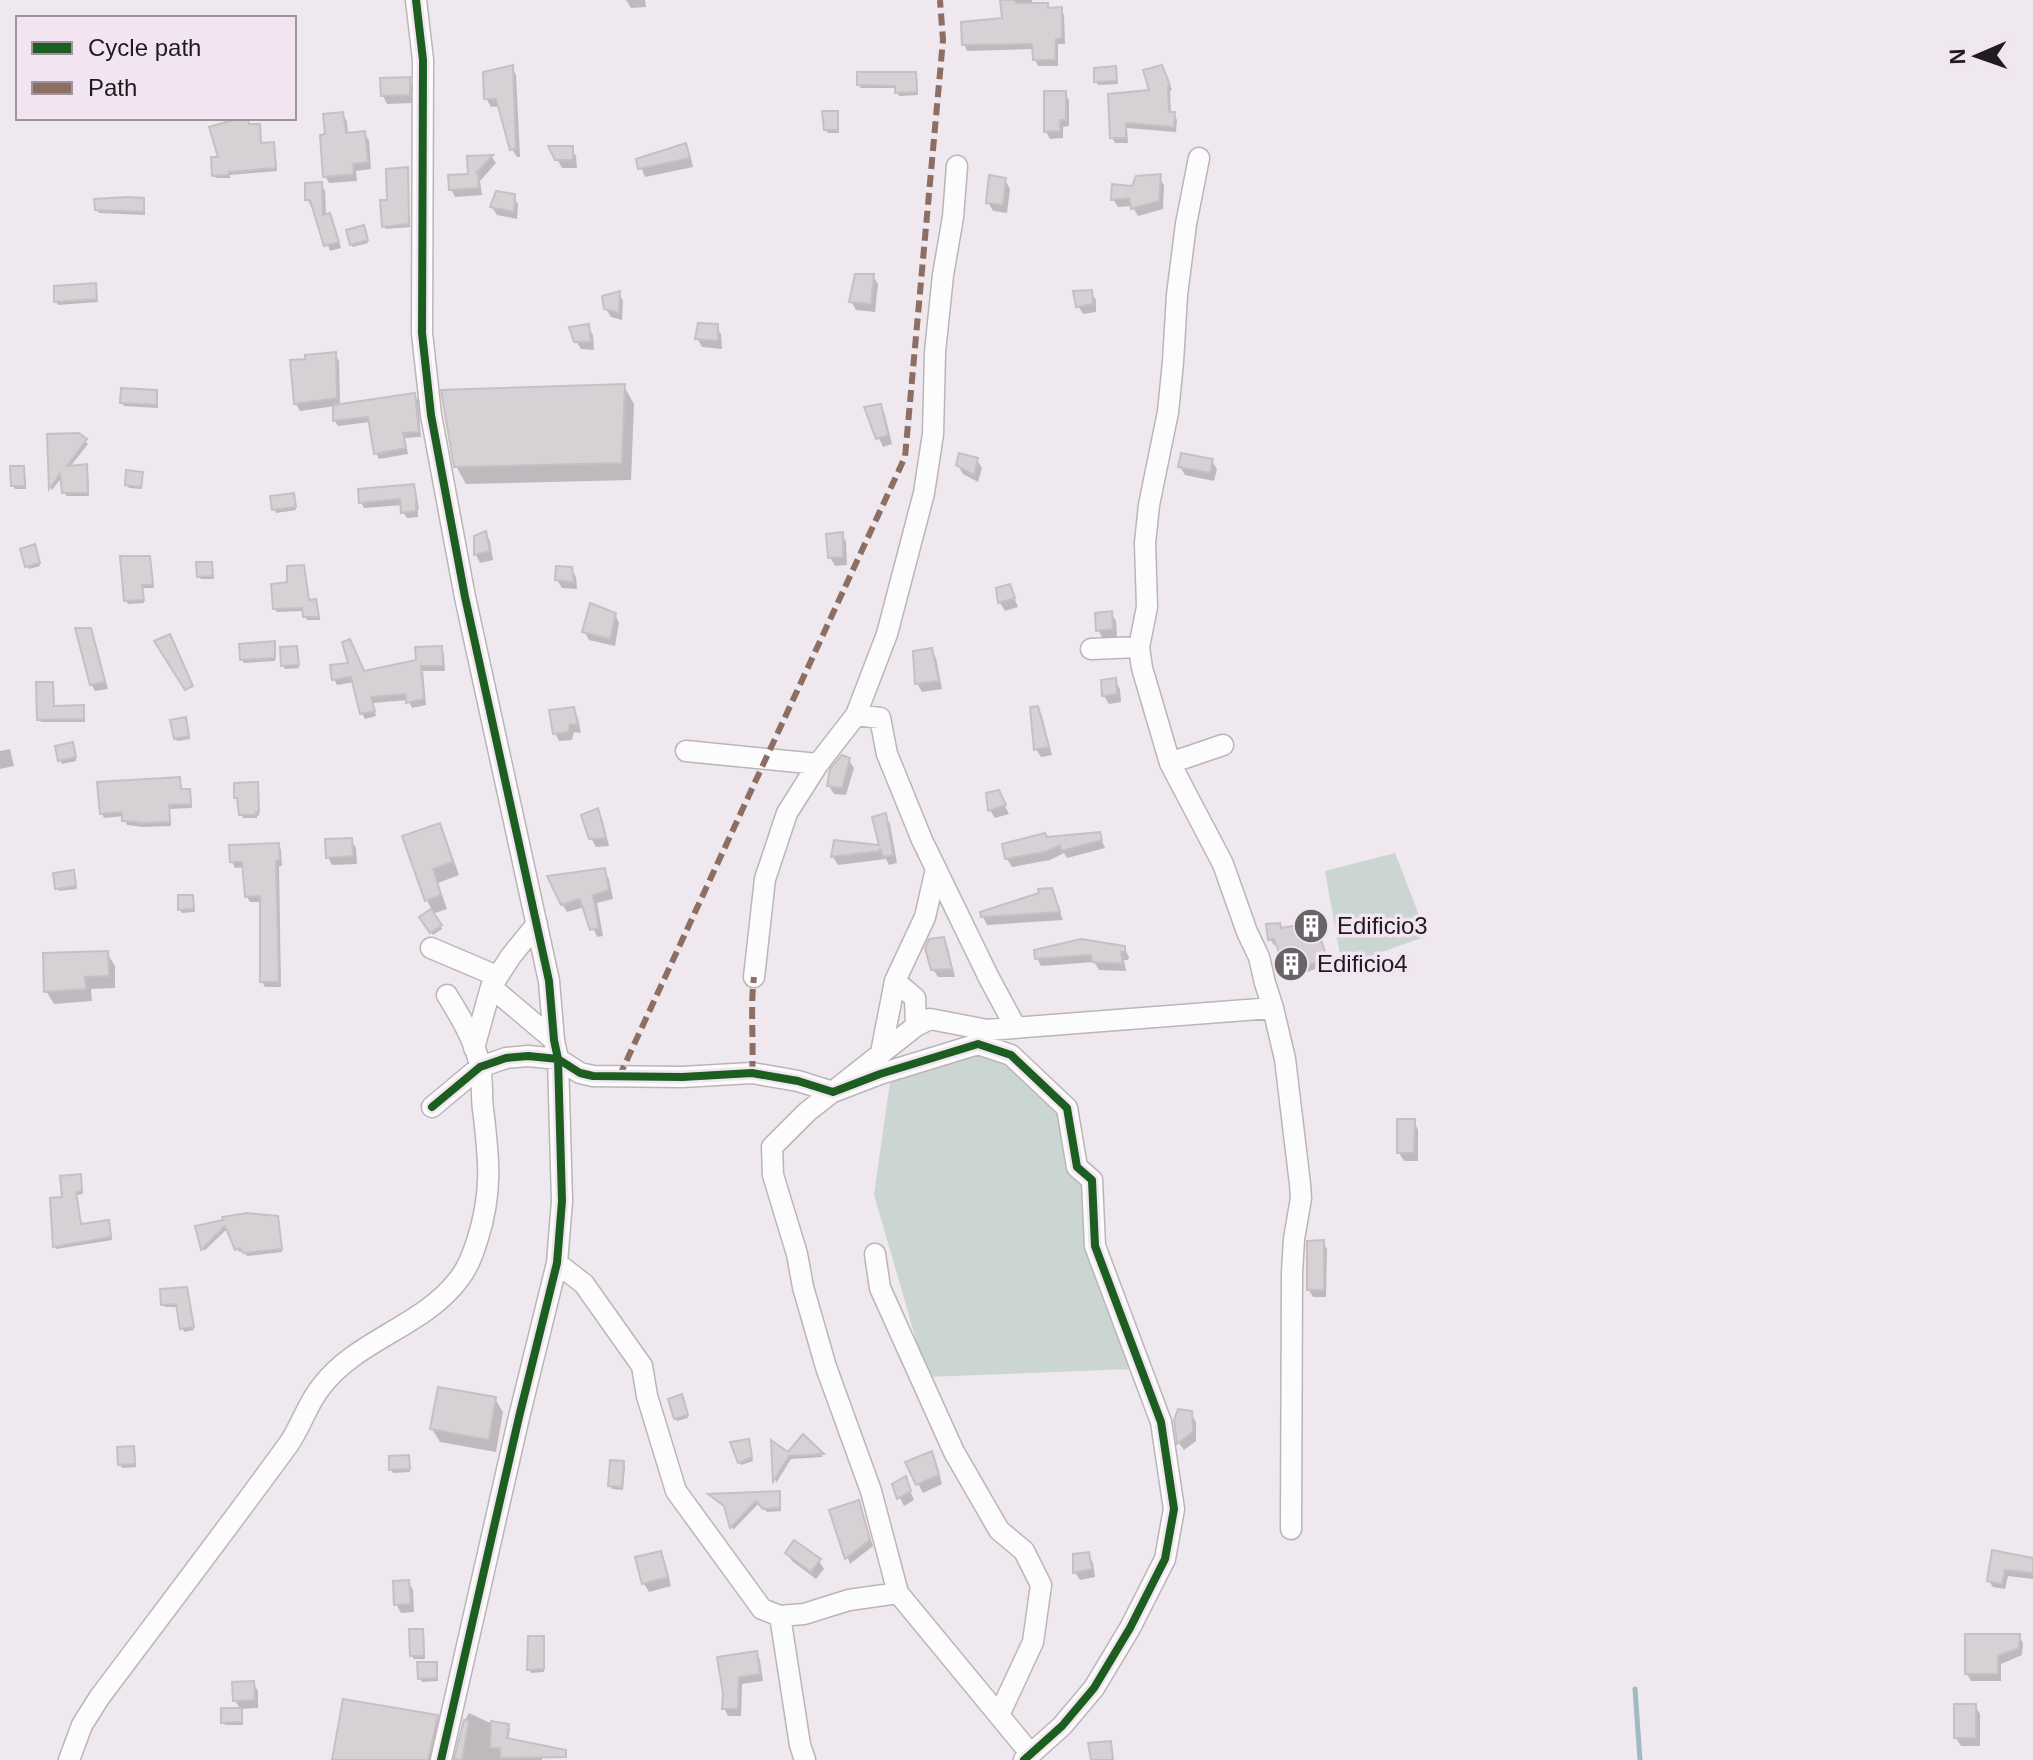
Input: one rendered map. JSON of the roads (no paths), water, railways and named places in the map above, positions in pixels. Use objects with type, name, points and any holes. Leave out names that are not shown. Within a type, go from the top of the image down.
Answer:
[{"type":"street","points":[[416,0],[423,60],[422,333],[431,415],[465,597],[549,981],[556,1050],[562,1201],[557,1263],[441,1760]]},
{"type":"street","points":[[1199,158],[1177,295],[1168,412],[1149,505],[1145,543],[1147,607],[1139,647],[1142,668],[1170,763],[1223,864],[1259,957],[1285,1059],[1301,1198],[1292,1273],[1291,1529]]},
{"type":"street","points":[[754,977],[765,879],[787,813],[818,764],[856,715],[887,634],[924,493],[933,434],[935,352],[957,166]]},
{"type":"street","points":[[1091,649],[1139,647]]},
{"type":"street","points":[[872,673],[887,754],[936,869],[1016,1028]]},
{"type":"street","points":[[856,715],[880,718]]},
{"type":"street","points":[[1170,763],[1223,745]]},
{"type":"street","points":[[686,751],[818,764]]},
{"type":"street","points":[[881,1053],[895,981],[925,917],[936,869]]},
{"type":"street","points":[[432,1107],[477,1058],[494,982],[537,924]]},
{"type":"street","points":[[431,948],[494,982],[580,1073],[650,1078],[752,1073],[798,1081],[833,1092],[978,1044],[1011,1055],[1067,1108],[1077,1167],[1092,1180],[1095,1246],[1161,1422],[1174,1509],[1165,1559],[1130,1628],[1094,1688],[1062,1726],[1027,1757],[999,1715],[898,1593],[871,1491],[826,1367],[803,1287],[797,1254],[773,1175],[772,1147],[807,1112],[833,1092],[881,1053],[916,1026],[930,1019],[987,1030],[1273,1008]]},
{"type":"street","points":[[895,981],[915,998],[916,1026]]},
{"type":"street","points":[[69,1760],[82,1725],[99,1698],[289,1444],[323,1383],[363,1349],[424,1311],[460,1279],[471,1259],[487,1200],[490,1167],[477,1058],[447,995]]},
{"type":"street","points":[[477,1058],[528,1056],[556,1050]]},
{"type":"street","points":[[875,1254],[880,1288],[954,1452],[999,1530],[1024,1551],[1041,1585],[1033,1642],[999,1715]]},
{"type":"street","points":[[557,1263],[584,1284],[642,1366],[647,1396],[676,1491],[762,1609],[780,1616],[804,1614],[849,1600],[898,1593]]},
{"type":"street","points":[[780,1616],[805,1760]]},
{"type":"waterway","points":[[1635,1689],[1640,1760]]},
{"type":"place","name":"Edificio3","points":[[1311,926]]},
{"type":"place","name":"Edificio4","points":[[1291,964]]}]
